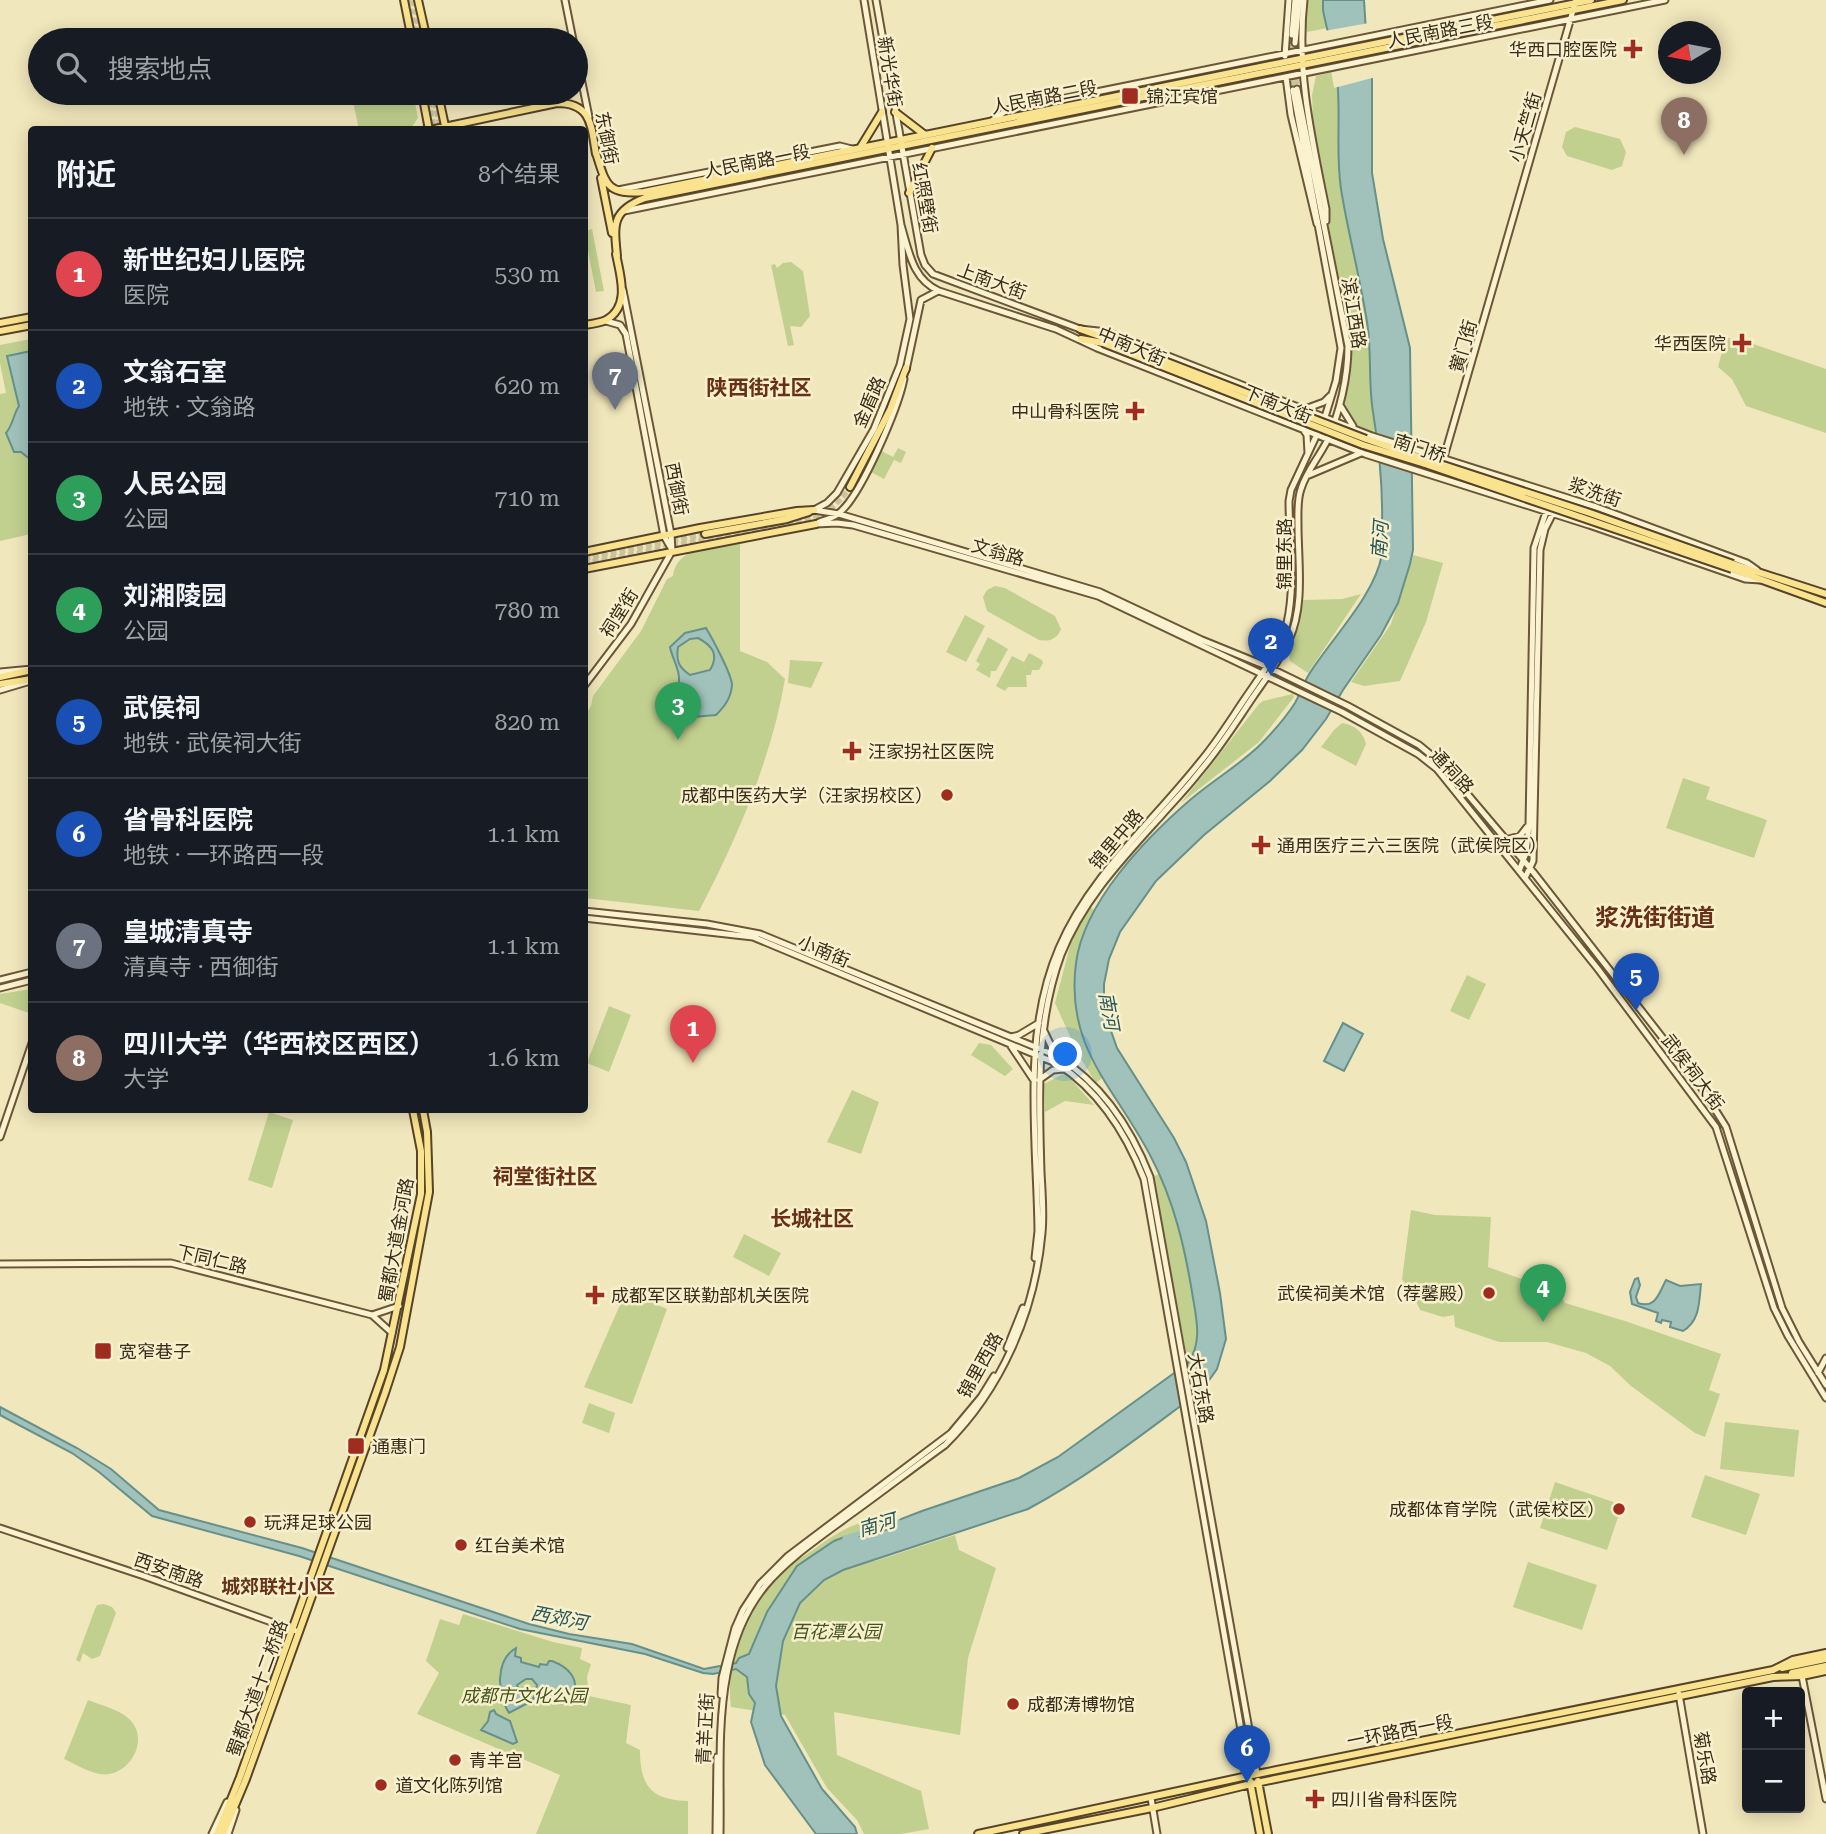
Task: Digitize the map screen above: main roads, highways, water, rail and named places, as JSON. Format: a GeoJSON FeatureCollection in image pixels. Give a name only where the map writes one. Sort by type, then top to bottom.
{"type":"FeatureCollection","features":[{"type":"Feature","properties":{"kind":"main road"},"geometry":{"type":"LineString","coordinates":[[404,0],[410,28]]}},
{"type":"Feature","properties":{"kind":"main road"},"geometry":{"type":"LineString","coordinates":[[418,0],[424,28]]}},
{"type":"Feature","properties":{"kind":"main road"},"geometry":{"type":"LineString","coordinates":[[565,0],[571,28]]}},
{"type":"Feature","properties":{"kind":"main road","name":"新光华街"},"geometry":{"type":"LineString","coordinates":[[864,0],[888,146]]}},
{"type":"Feature","properties":{"kind":"main road","name":"新光华街"},"geometry":{"type":"LineString","coordinates":[[876,0],[901,143]]}},
{"type":"Feature","properties":{"kind":"main road","name":"滨江西路"},"geometry":{"type":"LineString","coordinates":[[1289,0],[1286,77],[1312,214],[1323,234]]}},
{"type":"Feature","properties":{"kind":"main road"},"geometry":{"type":"LineString","coordinates":[[1293,43],[1299,0]]}},
{"type":"Feature","properties":{"kind":"main road","name":"滨江西路"},"geometry":{"type":"LineString","coordinates":[[1299,0],[1302,66],[1309,124],[1326,209],[1323,234],[1341,348],[1341,361],[1333,394],[1318,435]]}},
{"type":"Feature","properties":{"kind":"main road","name":"人民南路三段"},"geometry":{"type":"LineString","coordinates":[[1316,55],[1373,36],[1550,0]]}},
{"type":"Feature","properties":{"kind":"main road","name":"人民南路三段"},"geometry":{"type":"LineString","coordinates":[[990,122],[1007,110],[1301,51],[1316,55],[1375,47],[1591,0]]}},
{"type":"Feature","properties":{"kind":"main road","name":"人民南路三段"},"geometry":{"type":"LineString","coordinates":[[1575,4],[1623,0]]}},
{"type":"Feature","properties":{"kind":"main road","name":"人民南路三段"},"geometry":{"type":"LineString","coordinates":[[932,148],[1286,77],[1302,66],[1319,70],[1665,0]]}},
{"type":"Feature","properties":{"kind":"main road","name":"小天竺街"},"geometry":{"type":"LineString","coordinates":[[1506,242],[1575,4]]}},
{"type":"Feature","properties":{"kind":"main road","name":"人民南路二段"},"geometry":{"type":"LineString","coordinates":[[901,143],[925,135],[1285,65],[1302,66],[1316,55]]}},
{"type":"Feature","properties":{"kind":"main road","name":"人民南路二段"},"geometry":{"type":"LineString","coordinates":[[901,143],[1285,65]]}},
{"type":"Feature","properties":{"kind":"main road","name":"滨江西路"},"geometry":{"type":"LineString","coordinates":[[1295,90],[1348,346],[1339,403],[1328,439]]}},
{"type":"Feature","properties":{"kind":"main road"},"geometry":{"type":"LineString","coordinates":[[424,105],[428,126]]}},
{"type":"Feature","properties":{"kind":"main road"},"geometry":{"type":"LineString","coordinates":[[440,105],[445,126]]}},
{"type":"Feature","properties":{"kind":"main road"},"geometry":{"type":"LineString","coordinates":[[450,126],[548,105]]}},
{"type":"Feature","properties":{"kind":"main road"},"geometry":{"type":"LineString","coordinates":[[574,105],[589,117]]}},
{"type":"Feature","properties":{"kind":"main road","name":"东御街"},"geometry":{"type":"LineString","coordinates":[[587,105],[603,188]]}},
{"type":"Feature","properties":{"kind":"main road"},"geometry":{"type":"LineString","coordinates":[[857,149],[882,112]]}},
{"type":"Feature","properties":{"kind":"main road"},"geometry":{"type":"LineString","coordinates":[[895,112],[925,135]]}},
{"type":"Feature","properties":{"kind":"main road","name":"人民南路一段"},"geometry":{"type":"LineString","coordinates":[[621,211],[645,198],[901,143]]}},
{"type":"Feature","properties":{"kind":"main road","name":"红照壁街"},"geometry":{"type":"LineString","coordinates":[[901,143],[921,255]]}},
{"type":"Feature","properties":{"kind":"main road","name":"人民南路一段"},"geometry":{"type":"LineString","coordinates":[[596,153],[605,181],[614,191],[623,193],[644,192],[857,149],[888,146]]}},
{"type":"Feature","properties":{"kind":"main road","name":"红照壁街"},"geometry":{"type":"LineString","coordinates":[[888,146],[901,225],[906,286]]}},
{"type":"Feature","properties":{"kind":"main road"},"geometry":{"type":"LineString","coordinates":[[909,192],[932,148]]}},
{"type":"Feature","properties":{"kind":"main road","name":"人民南路一段"},"geometry":{"type":"LineString","coordinates":[[621,211],[932,148]]}},
{"type":"Feature","properties":{"kind":"main road","name":"西御街"},"geometry":{"type":"LineString","coordinates":[[603,188],[668,535]]}},
{"type":"Feature","properties":{"kind":"main road"},"geometry":{"type":"LineString","coordinates":[[617,256],[615,222],[621,211]]}},
{"type":"Feature","properties":{"kind":"main road","name":"红照壁街"},"geometry":{"type":"LineString","coordinates":[[901,225],[919,277],[939,291]]}},
{"type":"Feature","properties":{"kind":"main road","name":"黉门街"},"geometry":{"type":"LineString","coordinates":[[1444,457],[1506,242]]}},
{"type":"Feature","properties":{"kind":"main road","name":"上南大街"},"geometry":{"type":"LineString","coordinates":[[921,255],[933,274],[1063,323]]}},
{"type":"Feature","properties":{"kind":"main road","name":"金盾路"},"geometry":{"type":"LineString","coordinates":[[814,510],[828,503],[837,493],[885,406],[900,365],[908,331],[910,310],[906,286]]}},
{"type":"Feature","properties":{"kind":"main road"},"geometry":{"type":"LineString","coordinates":[[588,324],[606,321],[618,307],[623,290]]}},
{"type":"Feature","properties":{"kind":"main road","name":"上南大街"},"geometry":{"type":"LineString","coordinates":[[939,291],[1056,329]]}},
{"type":"Feature","properties":{"kind":"main road","name":"金盾路"},"geometry":{"type":"LineString","coordinates":[[839,514],[861,481],[893,417],[921,300],[928,294],[939,291]]}},
{"type":"Feature","properties":{"kind":"main road"},"geometry":{"type":"LineString","coordinates":[[0,323],[28,318]]}},
{"type":"Feature","properties":{"kind":"main road","name":"西御街"},"geometry":{"type":"LineString","coordinates":[[606,321],[620,325],[625,332],[672,551]]}},
{"type":"Feature","properties":{"kind":"main road","name":"中南大街"},"geometry":{"type":"LineString","coordinates":[[1063,323],[1104,340]]}},
{"type":"Feature","properties":{"kind":"main road"},"geometry":{"type":"LineString","coordinates":[[0,331],[28,326]]}},
{"type":"Feature","properties":{"kind":"main road","name":"中南大街"},"geometry":{"type":"LineString","coordinates":[[1056,329],[1173,378]]}},
{"type":"Feature","properties":{"kind":"main road","name":"中南大街"},"geometry":{"type":"LineString","coordinates":[[1080,329],[1107,332],[1176,359]]}},
{"type":"Feature","properties":{"kind":"main road","name":"中南大街"},"geometry":{"type":"LineString","coordinates":[[1081,339],[1104,340]]}},
{"type":"Feature","properties":{"kind":"main road","name":"南门桥"},"geometry":{"type":"LineString","coordinates":[[1104,340],[1363,445],[1732,567]]}},
{"type":"Feature","properties":{"kind":"main road","name":"下南大街"},"geometry":{"type":"LineString","coordinates":[[1176,359],[1372,436]]}},
{"type":"Feature","properties":{"kind":"main road","name":"金盾路"},"geometry":{"type":"LineString","coordinates":[[850,487],[890,410],[906,368]]}},
{"type":"Feature","properties":{"kind":"main road","name":"下南大街"},"geometry":{"type":"LineString","coordinates":[[1173,378],[1373,456]]}},
{"type":"Feature","properties":{"kind":"main road"},"geometry":{"type":"LineString","coordinates":[[1305,409],[1325,402],[1333,394]]}},
{"type":"Feature","properties":{"kind":"main road"},"geometry":{"type":"LineString","coordinates":[[1339,403],[1355,429]]}},
{"type":"Feature","properties":{"kind":"main road"},"geometry":{"type":"LineString","coordinates":[[1303,429],[1307,435],[1308,455]]}},
{"type":"Feature","properties":{"kind":"main road","name":"锦里东路"},"geometry":{"type":"LineString","coordinates":[[1266,666],[1287,624],[1290,603],[1289,501],[1294,482],[1318,435]]}},
{"type":"Feature","properties":{"kind":"main road","name":"南门桥"},"geometry":{"type":"LineString","coordinates":[[1372,436],[1413,449]]}},
{"type":"Feature","properties":{"kind":"main road","name":"锦里东路"},"geometry":{"type":"LineString","coordinates":[[1272,669],[1290,640],[1296,623],[1299,500],[1306,477],[1328,439]]}},
{"type":"Feature","properties":{"kind":"main road","name":"浆洗街"},"geometry":{"type":"LineString","coordinates":[[1413,449],[1556,494],[1747,563],[1763,578]]}},
{"type":"Feature","properties":{"kind":"main road"},"geometry":{"type":"LineString","coordinates":[[1306,477],[1363,453]]}},
{"type":"Feature","properties":{"kind":"main road","name":"南门桥"},"geometry":{"type":"LineString","coordinates":[[1373,456],[1414,469]]}},
{"type":"Feature","properties":{"kind":"main road","name":"浆洗街"},"geometry":{"type":"LineString","coordinates":[[1414,469],[1745,579],[1763,578],[1826,594]]}},
{"type":"Feature","properties":{"kind":"main road"},"geometry":{"type":"LineString","coordinates":[[1525,878],[1533,850],[1540,550],[1556,494]]}},
{"type":"Feature","properties":{"kind":"main road","name":"文翁路"},"geometry":{"type":"LineString","coordinates":[[705,534],[799,516],[814,510]]}},
{"type":"Feature","properties":{"kind":"main road","name":"文翁路"},"geometry":{"type":"LineString","coordinates":[[588,551],[797,511],[814,510],[839,514],[1100,592],[1303,684]]}},
{"type":"Feature","properties":{"kind":"main road"},"geometry":{"type":"LineString","coordinates":[[1519,871],[1524,861],[1529,825],[1534,548],[1550,513]]}},
{"type":"Feature","properties":{"kind":"main road"},"geometry":{"type":"LineString","coordinates":[[816,524],[839,514]]}},
{"type":"Feature","properties":{"kind":"main road","name":"文翁路"},"geometry":{"type":"LineString","coordinates":[[588,568],[816,524],[853,525],[1098,596],[1299,691]]}},
{"type":"Feature","properties":{"kind":"main road","name":"祠堂街"},"geometry":{"type":"LineString","coordinates":[[588,681],[631,624],[672,551]]}},
{"type":"Feature","properties":{"kind":"main road","name":"浆洗街"},"geometry":{"type":"LineString","coordinates":[[1732,567],[1826,603]]}},
{"type":"Feature","properties":{"kind":"main road","name":"锦里中路"},"geometry":{"type":"LineString","coordinates":[[1038,1051],[1053,980],[1081,916],[1115,867],[1200,772],[1265,675],[1266,666]]}},
{"type":"Feature","properties":{"kind":"main road","name":"锦里中路"},"geometry":{"type":"LineString","coordinates":[[1038,1051],[1039,1023],[1053,964],[1065,934],[1084,902],[1112,864],[1201,762],[1272,669]]}},
{"type":"Feature","properties":{"kind":"main road"},"geometry":{"type":"LineString","coordinates":[[0,675],[28,670]]}},
{"type":"Feature","properties":{"kind":"main road"},"geometry":{"type":"LineString","coordinates":[[0,684],[28,680]]}},
{"type":"Feature","properties":{"kind":"main road"},"geometry":{"type":"LineString","coordinates":[[0,690],[28,680]]}},
{"type":"Feature","properties":{"kind":"main road","name":"通祠路"},"geometry":{"type":"LineString","coordinates":[[1303,684],[1419,745],[1442,764],[1530,868]]}},
{"type":"Feature","properties":{"kind":"main road","name":"通祠路"},"geometry":{"type":"LineString","coordinates":[[1299,691],[1418,754],[1437,769],[1525,878]]}},
{"type":"Feature","properties":{"kind":"main road"},"geometry":{"type":"LineString","coordinates":[[1505,840],[1520,836],[1529,825]]}},
{"type":"Feature","properties":{"kind":"main road","name":"武侯祠大街"},"geometry":{"type":"LineString","coordinates":[[1530,868],[1700,1087],[1724,1122],[1776,1294],[1799,1342],[1826,1385]]}},
{"type":"Feature","properties":{"kind":"main road","name":"武侯祠大街"},"geometry":{"type":"LineString","coordinates":[[1525,878],[1598,969],[1716,1127],[1774,1308],[1826,1398]]}},
{"type":"Feature","properties":{"kind":"main road","name":"小南街"},"geometry":{"type":"LineString","coordinates":[[588,911],[707,924],[753,932],[1010,1040]]}},
{"type":"Feature","properties":{"kind":"main road","name":"小南街"},"geometry":{"type":"LineString","coordinates":[[588,918],[753,937],[1038,1051]]}},
{"type":"Feature","properties":{"kind":"main road"},"geometry":{"type":"LineString","coordinates":[[0,980],[28,973]]}},
{"type":"Feature","properties":{"kind":"main road"},"geometry":{"type":"LineString","coordinates":[[0,988],[28,981]]}},
{"type":"Feature","properties":{"kind":"main road"},"geometry":{"type":"LineString","coordinates":[[1039,1023],[1010,1040],[1036,1081],[1053,1070],[1065,1069]]}},
{"type":"Feature","properties":{"kind":"main road"},"geometry":{"type":"LineString","coordinates":[[1043,1030],[1057,1056]]}},
{"type":"Feature","properties":{"kind":"main road","name":"大石东路"},"geometry":{"type":"LineString","coordinates":[[1038,1051],[1057,1056],[1089,1079],[1140,1152],[1150,1177],[1253,1775]]}},
{"type":"Feature","properties":{"kind":"main road","name":"大石东路"},"geometry":{"type":"LineString","coordinates":[[1038,1051],[1086,1086],[1109,1112],[1144,1179],[1184,1412],[1253,1775]]}},
{"type":"Feature","properties":{"kind":"main road","name":"锦里西路"},"geometry":{"type":"LineString","coordinates":[[737,1629],[743,1610],[760,1584],[774,1569],[810,1538],[951,1433],[981,1397],[994,1375],[1022,1311],[1034,1266],[1038,1231],[1038,1051]]}},
{"type":"Feature","properties":{"kind":"main road"},"geometry":{"type":"LineString","coordinates":[[0,1137],[28,1055]]}},
{"type":"Feature","properties":{"kind":"main road","name":"蜀都大道金河路"},"geometry":{"type":"LineString","coordinates":[[325,1550],[384,1370],[399,1306],[421,1194],[421,1151],[414,1113]]}},
{"type":"Feature","properties":{"kind":"main road","name":"蜀都大道金河路"},"geometry":{"type":"LineString","coordinates":[[325,1550],[386,1393],[402,1336],[429,1192],[427,1132],[424,1113]]}},
{"type":"Feature","properties":{"kind":"main road","name":"下同仁路"},"geometry":{"type":"LineString","coordinates":[[0,1264],[171,1263],[372,1315],[393,1334]]}},
{"type":"Feature","properties":{"kind":"main road"},"geometry":{"type":"LineString","coordinates":[[372,1315],[399,1306],[402,1336]]}},
{"type":"Feature","properties":{"kind":"main road"},"geometry":{"type":"LineString","coordinates":[[1818,1373],[1826,1358]]}},
{"type":"Feature","properties":{"kind":"main road","name":"西安南路"},"geometry":{"type":"LineString","coordinates":[[0,1528],[296,1631]]}},
{"type":"Feature","properties":{"kind":"main road","name":"蜀都大道十二桥路"},"geometry":{"type":"LineString","coordinates":[[228,1834],[243,1778],[325,1550]]}},
{"type":"Feature","properties":{"kind":"main road","name":"青羊正街"},"geometry":{"type":"LineString","coordinates":[[718,1834],[718,1718],[725,1675],[737,1629]]}},
{"type":"Feature","properties":{"kind":"main road","name":"一环路西一段"},"geometry":{"type":"LineString","coordinates":[[1023,1834],[1152,1808],[1255,1783],[1679,1696],[1773,1673],[1793,1660],[1826,1653]]}},
{"type":"Feature","properties":{"kind":"main road"},"geometry":{"type":"LineString","coordinates":[[1802,1670],[1826,1660]]}},
{"type":"Feature","properties":{"kind":"main road"},"geometry":{"type":"LineString","coordinates":[[1773,1673],[1826,1669]]}},
{"type":"Feature","properties":{"kind":"main road"},"geometry":{"type":"LineString","coordinates":[[1802,1670],[1826,1799]]}},
{"type":"Feature","properties":{"kind":"main road","name":"一环路西一段"},"geometry":{"type":"LineString","coordinates":[[978,1834],[1678,1688],[1802,1670]]}},
{"type":"Feature","properties":{"kind":"main road","name":"菊乐路"},"geometry":{"type":"LineString","coordinates":[[1678,1688],[1703,1834]]}},
{"type":"Feature","properties":{"kind":"main road"},"geometry":{"type":"LineString","coordinates":[[1253,1775],[1268,1834]]}},
{"type":"Feature","properties":{"kind":"main road"},"geometry":{"type":"LineString","coordinates":[[214,1834],[243,1778]]}},
{"type":"Feature","properties":{"kind":"main road"},"geometry":{"type":"LineString","coordinates":[[223,1834],[243,1778]]}},
{"type":"Feature","properties":{"kind":"main road"},"geometry":{"type":"LineString","coordinates":[[1255,1783],[1260,1834]]}},
{"type":"Feature","properties":{"kind":"main road"},"geometry":{"type":"LineString","coordinates":[[1151,1798],[1157,1834]]}},
{"type":"Feature","properties":{"kind":"water"},"geometry":{"type":"Polygon","coordinates":[[[1323,0],[1364,0],[1372,79],[1372,173],[1383,239],[1410,348],[1413,550],[1410,564],[1398,603],[1381,635],[1326,719],[1302,750],[1270,781],[1204,835],[1156,881],[1120,932],[1109,959],[1104,984],[1104,1011],[1117,1048],[1174,1138],[1186,1162],[1206,1221],[1226,1339],[1217,1369],[1194,1396],[1072,1483],[1028,1509],[843,1570],[824,1580],[800,1603],[783,1641],[776,1686],[781,1716],[822,1789],[855,1827],[857,1834],[816,1834],[765,1765],[751,1722],[755,1703],[749,1694],[747,1677],[736,1669],[713,1674],[703,1673],[645,1654],[520,1629],[299,1556],[152,1516],[72,1453],[0,1415],[0,1407],[77,1448],[111,1469],[159,1510],[302,1548],[529,1624],[569,1634],[632,1644],[704,1669],[736,1663],[739,1658],[749,1654],[767,1612],[797,1566],[834,1541],[892,1528],[901,1519],[1019,1478],[1058,1457],[1188,1363],[1197,1340],[1197,1323],[1177,1225],[1166,1189],[1150,1155],[1095,1065],[1085,1043],[1078,1019],[1075,993],[1076,963],[1081,940],[1091,917],[1119,873],[1154,833],[1190,800],[1253,752],[1288,714],[1308,676],[1361,602],[1378,570],[1383,543],[1381,482],[1368,333],[1341,189],[1337,81],[1323,0]]]}},
{"type":"Feature","properties":{"kind":"water"},"geometry":{"type":"Polygon","coordinates":[[[28,352],[28,458],[21,452],[14,452],[6,433],[19,406],[7,356],[28,352]]]}},
{"type":"Feature","properties":{"kind":"water"},"geometry":{"type":"Polygon","coordinates":[[[706,628],[732,685],[727,702],[716,715],[692,717],[674,726],[679,676],[670,647],[685,633],[706,628]],[[698,638],[690,639],[678,647],[679,663],[690,675],[710,670],[713,665],[713,651],[698,638]]]}},
{"type":"Feature","properties":{"kind":"water"},"geometry":{"type":"Polygon","coordinates":[[[1343,1023],[1363,1034],[1344,1071],[1324,1061],[1343,1023]]]}},
{"type":"Feature","properties":{"kind":"water"},"geometry":{"type":"Polygon","coordinates":[[[1638,1278],[1640,1285],[1636,1297],[1638,1303],[1644,1304],[1656,1299],[1666,1280],[1680,1286],[1701,1284],[1698,1310],[1689,1327],[1683,1331],[1670,1327],[1671,1322],[1656,1321],[1658,1313],[1632,1304],[1630,1292],[1635,1279],[1638,1278]]]}},
{"type":"Feature","properties":{"kind":"water"},"geometry":{"type":"Polygon","coordinates":[[[516,1648],[515,1656],[521,1658],[521,1662],[539,1667],[540,1664],[547,1665],[552,1661],[568,1670],[575,1685],[572,1697],[532,1703],[537,1685],[532,1679],[526,1679],[517,1685],[519,1689],[526,1687],[530,1691],[528,1703],[509,1713],[502,1697],[500,1678],[504,1661],[516,1648]]]}},
{"type":"Feature","properties":{"kind":"water"},"geometry":{"type":"Polygon","coordinates":[[[494,1710],[496,1714],[510,1721],[517,1742],[513,1744],[481,1730],[488,1721],[490,1712],[494,1710]]]}},
{"type":"Feature","properties":{"kind":"waterway","name":"南河"},"geometry":{"type":"LineString","coordinates":[[845,1538],[898,1522],[902,1524]]}},
{"type":"Feature","properties":{"kind":"tunnel"},"geometry":{"type":"LineString","coordinates":[[408,0],[414,28]]}},
{"type":"Feature","properties":{"kind":"tunnel"},"geometry":{"type":"LineString","coordinates":[[414,0],[420,28]]}},
{"type":"Feature","properties":{"kind":"tunnel"},"geometry":{"type":"LineString","coordinates":[[1291,43],[1293,90]]}},
{"type":"Feature","properties":{"kind":"tunnel"},"geometry":{"type":"LineString","coordinates":[[1295,64],[1297,89]]}},
{"type":"Feature","properties":{"kind":"tunnel"},"geometry":{"type":"LineString","coordinates":[[429,105],[433,126]]}},
{"type":"Feature","properties":{"kind":"tunnel"},"geometry":{"type":"LineString","coordinates":[[436,105],[440,126]]}},
{"type":"Feature","properties":{"kind":"tunnel"},"geometry":{"type":"LineString","coordinates":[[588,563],[805,520],[831,508],[850,487]]}},
{"type":"Feature","properties":{"kind":"tunnel"},"geometry":{"type":"LineString","coordinates":[[588,557],[705,534]]}},
{"type":"Feature","properties":{"kind":"place","name":"华西口腔医院"},"geometry":{"type":"Point","coordinates":[1633,49]}},
{"type":"Feature","properties":{"kind":"place","name":"锦江宾馆"},"geometry":{"type":"Point","coordinates":[1130,96]}},
{"type":"Feature","properties":{"kind":"place","name":"四川大学（华西校区西区）"},"geometry":{"type":"Point","coordinates":[1684,155]}},
{"type":"Feature","properties":{"kind":"place","name":"华西医院"},"geometry":{"type":"Point","coordinates":[1742,343]}},
{"type":"Feature","properties":{"kind":"place","name":"皇城清真寺"},"geometry":{"type":"Point","coordinates":[615,410]}},
{"type":"Feature","properties":{"kind":"place","name":"中山骨科医院"},"geometry":{"type":"Point","coordinates":[1135,411]}},
{"type":"Feature","properties":{"kind":"place","name":"文翁石室"},"geometry":{"type":"Point","coordinates":[1271,676]}},
{"type":"Feature","properties":{"kind":"place","name":"人民公园"},"geometry":{"type":"Point","coordinates":[678,740]}},
{"type":"Feature","properties":{"kind":"place","name":"汪家拐社区医院"},"geometry":{"type":"Point","coordinates":[852,751]}},
{"type":"Feature","properties":{"kind":"place","name":"成都中医药大学（汪家拐校区）"},"geometry":{"type":"Point","coordinates":[947,795]}},
{"type":"Feature","properties":{"kind":"place","name":"通用医疗三六三医院（武侯院区）"},"geometry":{"type":"Point","coordinates":[1261,845]}},
{"type":"Feature","properties":{"kind":"place","name":"武侯祠"},"geometry":{"type":"Point","coordinates":[1636,1011]}},
{"type":"Feature","properties":{"kind":"place","name":"新世纪妇儿医院"},"geometry":{"type":"Point","coordinates":[693,1063]}},
{"type":"Feature","properties":{"kind":"place","name":"武侯祠美术馆（荐馨殿）"},"geometry":{"type":"Point","coordinates":[1489,1293]}},
{"type":"Feature","properties":{"kind":"place","name":"成都军区联勤部机关医院"},"geometry":{"type":"Point","coordinates":[595,1295]}},
{"type":"Feature","properties":{"kind":"place","name":"刘湘陵园"},"geometry":{"type":"Point","coordinates":[1543,1322]}},
{"type":"Feature","properties":{"kind":"place","name":"宽窄巷子"},"geometry":{"type":"Point","coordinates":[103,1351]}},
{"type":"Feature","properties":{"kind":"place","name":"通惠门"},"geometry":{"type":"Point","coordinates":[356,1446]}},
{"type":"Feature","properties":{"kind":"place","name":"成都体育学院（武侯校区）"},"geometry":{"type":"Point","coordinates":[1619,1509]}},
{"type":"Feature","properties":{"kind":"place","name":"玩湃足球公园"},"geometry":{"type":"Point","coordinates":[250,1522]}},
{"type":"Feature","properties":{"kind":"place","name":"红台美术馆"},"geometry":{"type":"Point","coordinates":[461,1545]}},
{"type":"Feature","properties":{"kind":"place","name":"成都涛博物馆"},"geometry":{"type":"Point","coordinates":[1013,1704]}},
{"type":"Feature","properties":{"kind":"place","name":"青羊宫"},"geometry":{"type":"Point","coordinates":[455,1760]}},
{"type":"Feature","properties":{"kind":"place","name":"省骨科医院"},"geometry":{"type":"Point","coordinates":[1247,1783]}},
{"type":"Feature","properties":{"kind":"place","name":"道文化陈列馆"},"geometry":{"type":"Point","coordinates":[381,1785]}},
{"type":"Feature","properties":{"kind":"place","name":"四川省骨科医院"},"geometry":{"type":"Point","coordinates":[1315,1799]}},
{"type":"Feature","properties":{"kind":"district","name":"陕西街社区"},"geometry":{"type":"Point","coordinates":[759,388]}},
{"type":"Feature","properties":{"kind":"district","name":"浆洗街街道"},"geometry":{"type":"Point","coordinates":[1655,918]}},
{"type":"Feature","properties":{"kind":"district","name":"祠堂街社区"},"geometry":{"type":"Point","coordinates":[545,1177]}},
{"type":"Feature","properties":{"kind":"district","name":"长城社区"},"geometry":{"type":"Point","coordinates":[812,1219]}},
{"type":"Feature","properties":{"kind":"district","name":"城郊联社小区"},"geometry":{"type":"Point","coordinates":[278,1586]}},
{"type":"Feature","properties":{"kind":"water label","name":"西郊河"},"geometry":{"type":"Point","coordinates":[559,1618]}},
{"type":"Feature","properties":{"kind":"park label","name":"百花潭公园"},"geometry":{"type":"Point","coordinates":[836,1631]}},
{"type":"Feature","properties":{"kind":"park label","name":"成都市文化公园"},"geometry":{"type":"Point","coordinates":[524,1695]}}]}
